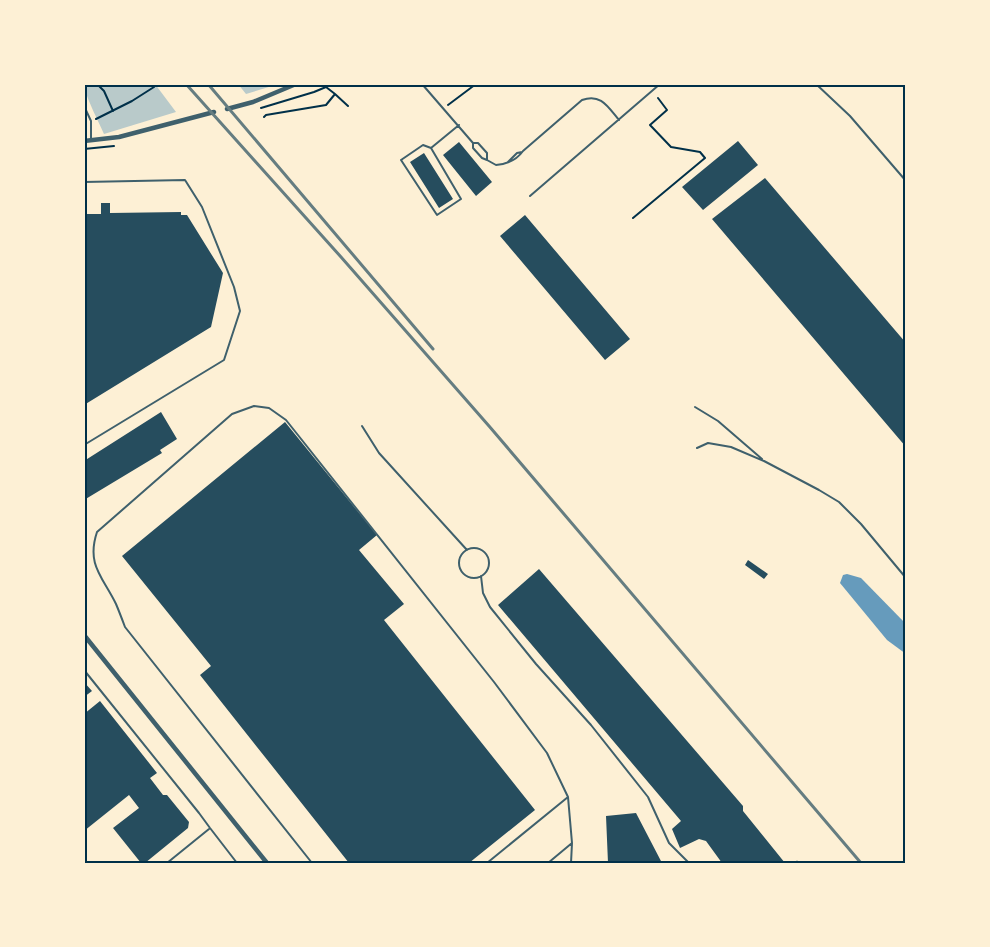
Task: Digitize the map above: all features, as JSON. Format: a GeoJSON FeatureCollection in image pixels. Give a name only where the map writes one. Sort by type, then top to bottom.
{"type":"FeatureCollection","features":[{"type":"Feature","properties":{"kind":"street"},"geometry":{"type":"LineString","coordinates":[[227,109],[253,102],[296,84]]}},
{"type":"Feature","properties":{"kind":"street"},"geometry":{"type":"LineString","coordinates":[[84,141],[119,137],[214,112]]}},
{"type":"Feature","properties":{"kind":"street"},"geometry":{"type":"LineString","coordinates":[[84,635],[267,863]]}},
{"type":"Feature","properties":{"kind":"lane"},"geometry":{"type":"LineString","coordinates":[[422,84],[459,125],[482,158],[496,165],[508,162],[517,153],[523,151],[582,100],[590,98],[599,100],[619,120]]}},
{"type":"Feature","properties":{"kind":"lane"},"geometry":{"type":"LineString","coordinates":[[530,196],[660,84]]}},
{"type":"Feature","properties":{"kind":"lane"},"geometry":{"type":"LineString","coordinates":[[816,84],[850,116],[906,181]]}},
{"type":"Feature","properties":{"kind":"lane"},"geometry":{"type":"LineString","coordinates":[[84,106],[90,121],[92,141]]}},
{"type":"Feature","properties":{"kind":"lane"},"geometry":{"type":"LineString","coordinates":[[431,148],[459,125]]}},
{"type":"Feature","properties":{"kind":"lane"},"geometry":{"type":"LineString","coordinates":[[473,143],[478,143],[487,153],[488,160]]}},
{"type":"Feature","properties":{"kind":"lane"},"geometry":{"type":"LineString","coordinates":[[423,145],[431,148],[461,199],[437,215],[401,160],[423,145]]}},
{"type":"Feature","properties":{"kind":"lane"},"geometry":{"type":"LineString","coordinates":[[84,182],[185,180],[202,207],[234,287],[240,311],[224,360],[84,444]]}},
{"type":"Feature","properties":{"kind":"lane"},"geometry":{"type":"LineString","coordinates":[[312,863],[125,627],[116,604],[97,572],[94,560],[93,543],[97,532],[232,414],[254,406],[269,408],[286,420],[456,633],[540,744],[568,797],[572,843],[571,863]]}},
{"type":"Feature","properties":{"kind":"lane"},"geometry":{"type":"LineString","coordinates":[[695,407],[718,421],[764,461]]}},
{"type":"Feature","properties":{"kind":"lane"},"geometry":{"type":"LineString","coordinates":[[363,426],[379,453],[467,550]]}},
{"type":"Feature","properties":{"kind":"lane"},"geometry":{"type":"LineString","coordinates":[[697,448],[708,443],[731,447],[764,461],[839,502],[861,524],[906,578]]}},
{"type":"Feature","properties":{"kind":"lane"},"geometry":{"type":"LineString","coordinates":[[476,549],[487,556],[489,561],[487,570],[481,576],[471,578],[466,576],[460,568],[460,558],[467,550],[476,549]]}},
{"type":"Feature","properties":{"kind":"lane"},"geometry":{"type":"LineString","coordinates":[[481,576],[483,593],[489,607],[591,725],[648,798],[669,843],[688,863]]}},
{"type":"Feature","properties":{"kind":"lane"},"geometry":{"type":"LineString","coordinates":[[84,670],[237,863]]}},
{"type":"Feature","properties":{"kind":"lane"},"geometry":{"type":"LineString","coordinates":[[487,863],[568,797]]}},
{"type":"Feature","properties":{"kind":"lane"},"geometry":{"type":"LineString","coordinates":[[167,863],[210,828]]}},
{"type":"Feature","properties":{"kind":"lane"},"geometry":{"type":"LineString","coordinates":[[548,863],[572,843]]}},
{"type":"Feature","properties":{"kind":"path"},"geometry":{"type":"LineString","coordinates":[[98,84],[104,91],[113,111]]}},
{"type":"Feature","properties":{"kind":"path"},"geometry":{"type":"LineString","coordinates":[[444,109],[476,84]]}},
{"type":"Feature","properties":{"kind":"path"},"geometry":{"type":"LineString","coordinates":[[258,108],[314,92],[327,85],[348,106]]}},
{"type":"Feature","properties":{"kind":"path"},"geometry":{"type":"LineString","coordinates":[[90,121],[132,101],[154,87]]}},
{"type":"Feature","properties":{"kind":"path"},"geometry":{"type":"LineString","coordinates":[[265,107],[265,116],[326,105],[335,94]]}},
{"type":"Feature","properties":{"kind":"path"},"geometry":{"type":"LineString","coordinates":[[633,218],[705,158],[700,152],[671,147],[650,125],[667,110],[658,98]]}},
{"type":"Feature","properties":{"kind":"shaded area"},"geometry":{"type":"Polygon","coordinates":[[[84,84],[155,84],[176,112],[104,134],[84,84]]]}},
{"type":"Feature","properties":{"kind":"shaded area"},"geometry":{"type":"Polygon","coordinates":[[[238,84],[273,84],[246,94],[238,84]]]}},
{"type":"Feature","properties":{"kind":"water"},"geometry":{"type":"Polygon","coordinates":[[[843,575],[861,578],[906,624],[906,654],[887,640],[840,583],[843,575]]]}},
{"type":"Feature","properties":{"kind":"building"},"geometry":{"type":"Polygon","coordinates":[[[738,141],[758,165],[703,210],[682,187],[738,141]]]}},
{"type":"Feature","properties":{"kind":"building"},"geometry":{"type":"Polygon","coordinates":[[[459,142],[492,182],[476,196],[443,155],[459,142]]]}},
{"type":"Feature","properties":{"kind":"building"},"geometry":{"type":"Polygon","coordinates":[[[424,153],[453,199],[439,208],[410,162],[424,153]]]}},
{"type":"Feature","properties":{"kind":"building"},"geometry":{"type":"Polygon","coordinates":[[[765,178],[906,343],[906,447],[712,219],[765,178]]]}},
{"type":"Feature","properties":{"kind":"building"},"geometry":{"type":"Polygon","coordinates":[[[101,203],[110,203],[110,213],[181,212],[181,215],[187,215],[223,273],[211,327],[84,405],[84,214],[101,214],[101,203]]]}},
{"type":"Feature","properties":{"kind":"building"},"geometry":{"type":"Polygon","coordinates":[[[525,215],[630,339],[605,360],[500,236],[525,215]]]}},
{"type":"Feature","properties":{"kind":"building"},"geometry":{"type":"Polygon","coordinates":[[[161,412],[177,439],[160,450],[162,453],[84,500],[84,461],[161,412]]]}},
{"type":"Feature","properties":{"kind":"building"},"geometry":{"type":"Polygon","coordinates":[[[285,422],[377,535],[359,550],[404,604],[384,620],[535,810],[469,863],[349,863],[200,675],[211,666],[122,556],[285,422]]]}},
{"type":"Feature","properties":{"kind":"building"},"geometry":{"type":"Polygon","coordinates":[[[748,560],[768,574],[764,579],[745,565],[748,560]]]}},
{"type":"Feature","properties":{"kind":"building"},"geometry":{"type":"Polygon","coordinates":[[[539,569],[743,806],[743,811],[785,863],[722,863],[706,841],[699,839],[680,848],[672,829],[681,821],[498,605],[539,569]]]}},
{"type":"Feature","properties":{"kind":"building"},"geometry":{"type":"Polygon","coordinates":[[[84,682],[92,691],[84,697],[84,682]]]}},
{"type":"Feature","properties":{"kind":"building"},"geometry":{"type":"Polygon","coordinates":[[[100,701],[157,773],[150,778],[189,822],[188,828],[145,863],[141,863],[113,828],[139,808],[129,795],[84,831],[84,714],[100,701]]]}},
{"type":"Feature","properties":{"kind":"building"},"geometry":{"type":"Polygon","coordinates":[[[636,813],[662,863],[608,863],[606,816],[636,813]]]}},
{"type":"Feature","properties":{"kind":"railway"},"geometry":{"type":"LineString","coordinates":[[186,84],[489,426],[861,863]]}},
{"type":"Feature","properties":{"kind":"railway"},"geometry":{"type":"LineString","coordinates":[[208,84],[433,349]]}}]}
